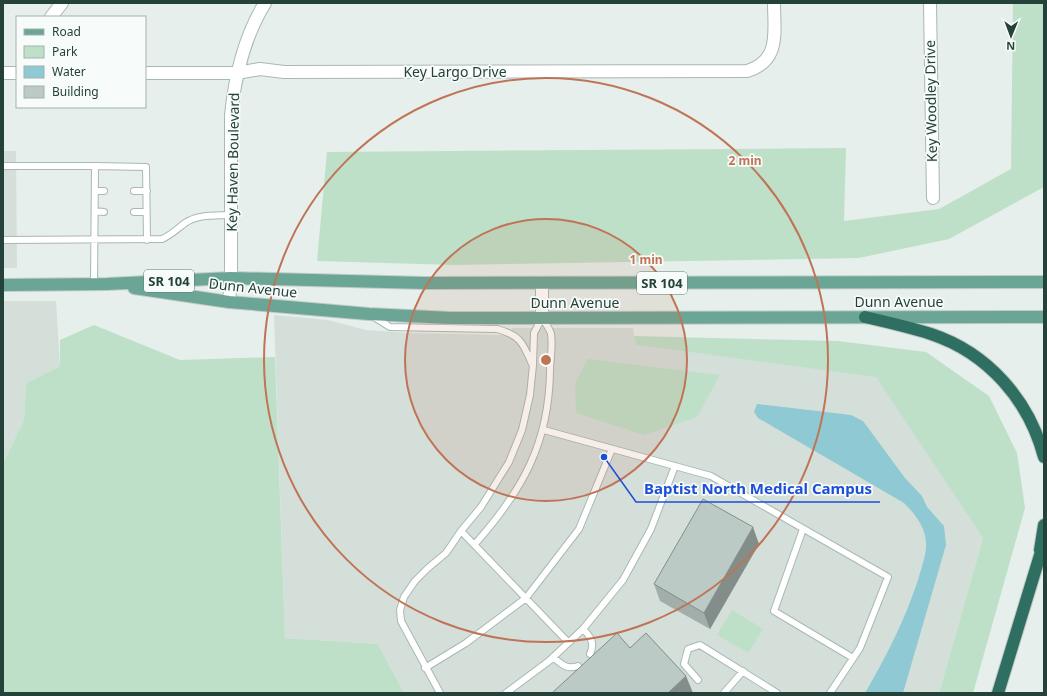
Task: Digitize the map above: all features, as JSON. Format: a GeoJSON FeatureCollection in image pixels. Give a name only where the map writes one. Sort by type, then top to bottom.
{"type":"FeatureCollection","features":[{"type":"Feature","properties":{"kind":"highway"},"geometry":{"type":"LineString","coordinates":[[865,317],[932,334],[957,345],[980,359],[998,374],[1024,407],[1040,443],[1044,457]]}},
{"type":"Feature","properties":{"kind":"highway"},"geometry":{"type":"LineString","coordinates":[[1039,555],[1044,525]]}},
{"type":"Feature","properties":{"kind":"highway"},"geometry":{"type":"LineString","coordinates":[[998,693],[1044,542]]}},
{"type":"Feature","properties":{"kind":"main road","name":"Dunn Avenue"},"geometry":{"type":"LineString","coordinates":[[3,285],[107,284],[231,278],[424,283],[542,284],[1044,282]]}},
{"type":"Feature","properties":{"kind":"main road","name":"Dunn Avenue"},"geometry":{"type":"LineString","coordinates":[[107,284],[229,302],[369,314],[450,318],[1044,317]]}},
{"type":"Feature","properties":{"kind":"street"},"geometry":{"type":"LineString","coordinates":[[52,16],[62,3]]}},
{"type":"Feature","properties":{"kind":"street","name":"Key Haven Boulevard"},"geometry":{"type":"LineString","coordinates":[[229,302],[231,278],[231,115],[237,73],[247,38],[265,3]]}},
{"type":"Feature","properties":{"kind":"street","name":"Key Largo Drive"},"geometry":{"type":"LineString","coordinates":[[146,73],[237,73],[260,69],[284,72],[747,71],[764,63],[771,53],[774,39],[774,3]]}},
{"type":"Feature","properties":{"kind":"street","name":"Key Woodley Drive"},"geometry":{"type":"LineString","coordinates":[[930,3],[933,198]]}},
{"type":"Feature","properties":{"kind":"street"},"geometry":{"type":"LineString","coordinates":[[3,73],[16,73]]}},
{"type":"Feature","properties":{"kind":"street"},"geometry":{"type":"LineString","coordinates":[[542,284],[542,318]]}},
{"type":"Feature","properties":{"kind":"lane"},"geometry":{"type":"LineString","coordinates":[[3,166],[146,167],[147,240]]}},
{"type":"Feature","properties":{"kind":"lane"},"geometry":{"type":"LineString","coordinates":[[94,284],[95,166]]}},
{"type":"Feature","properties":{"kind":"lane"},"geometry":{"type":"LineString","coordinates":[[95,191],[104,191]]}},
{"type":"Feature","properties":{"kind":"lane"},"geometry":{"type":"LineString","coordinates":[[134,191],[146,191]]}},
{"type":"Feature","properties":{"kind":"lane"},"geometry":{"type":"LineString","coordinates":[[95,211],[104,212]]}},
{"type":"Feature","properties":{"kind":"lane"},"geometry":{"type":"LineString","coordinates":[[134,212],[146,212]]}},
{"type":"Feature","properties":{"kind":"lane"},"geometry":{"type":"LineString","coordinates":[[3,240],[162,239],[170,236],[186,222],[204,216],[231,215]]}},
{"type":"Feature","properties":{"kind":"lane"},"geometry":{"type":"LineString","coordinates":[[369,314],[390,327],[497,329],[508,332],[515,335],[524,344],[533,365]]}},
{"type":"Feature","properties":{"kind":"lane"},"geometry":{"type":"LineString","coordinates":[[440,693],[410,639],[402,622],[400,610],[404,597],[424,572],[446,553],[461,531],[485,502],[509,462],[522,430],[530,395],[534,333],[542,318]]}},
{"type":"Feature","properties":{"kind":"lane"},"geometry":{"type":"LineString","coordinates":[[475,544],[497,520],[517,490],[532,461],[544,430],[550,384],[551,334],[542,318]]}},
{"type":"Feature","properties":{"kind":"lane"},"geometry":{"type":"LineString","coordinates":[[544,430],[711,476],[888,577],[860,648],[830,693]]}},
{"type":"Feature","properties":{"kind":"lane"},"geometry":{"type":"LineString","coordinates":[[425,668],[466,642],[526,598],[579,529],[612,449]]}},
{"type":"Feature","properties":{"kind":"lane"},"geometry":{"type":"LineString","coordinates":[[506,693],[553,657],[583,629],[623,580],[651,529],[676,466]]}},
{"type":"Feature","properties":{"kind":"lane"},"geometry":{"type":"LineString","coordinates":[[803,529],[774,611],[853,658]]}},
{"type":"Feature","properties":{"kind":"lane"},"geometry":{"type":"LineString","coordinates":[[461,531],[568,642]]}},
{"type":"Feature","properties":{"kind":"lane"},"geometry":{"type":"LineString","coordinates":[[583,629],[590,636],[592,641],[590,654]]}},
{"type":"Feature","properties":{"kind":"lane"},"geometry":{"type":"LineString","coordinates":[[698,680],[684,664],[688,649],[700,645],[777,693]]}},
{"type":"Feature","properties":{"kind":"lane"},"geometry":{"type":"LineString","coordinates":[[553,657],[565,667],[572,668],[578,666]]}},
{"type":"Feature","properties":{"kind":"lane"},"geometry":{"type":"LineString","coordinates":[[724,693],[742,671]]}},
{"type":"Feature","properties":{"kind":"shaded area"},"geometry":{"type":"Polygon","coordinates":[[[3,151],[16,151],[17,268],[3,268],[3,151]]]}},
{"type":"Feature","properties":{"kind":"shaded area"},"geometry":{"type":"Polygon","coordinates":[[[3,301],[56,301],[60,366],[26,383],[24,420],[3,463],[3,301]]]}},
{"type":"Feature","properties":{"kind":"shaded area"},"geometry":{"type":"Polygon","coordinates":[[[274,315],[328,320],[366,330],[409,333],[504,335],[513,328],[633,328],[636,345],[876,376],[983,538],[939,693],[404,693],[378,644],[285,638],[274,315]]]}},
{"type":"Feature","properties":{"kind":"green space"},"geometry":{"type":"Polygon","coordinates":[[[1013,3],[1044,3],[1044,187],[949,239],[859,258],[455,265],[317,261],[327,152],[846,148],[844,221],[939,209],[1011,169],[1013,3]]]}},
{"type":"Feature","properties":{"kind":"green space"},"geometry":{"type":"Polygon","coordinates":[[[94,325],[180,360],[275,357],[285,638],[378,644],[404,693],[3,693],[3,463],[24,420],[26,383],[60,366],[60,340],[94,325]]]}},
{"type":"Feature","properties":{"kind":"green space"},"geometry":{"type":"Polygon","coordinates":[[[634,336],[838,341],[926,352],[989,396],[1017,453],[1025,508],[973,693],[939,693],[983,538],[876,377],[636,345],[634,336]]]}},
{"type":"Feature","properties":{"kind":"green space"},"geometry":{"type":"Polygon","coordinates":[[[588,359],[720,375],[697,417],[644,435],[576,413],[575,383],[588,359]]]}},
{"type":"Feature","properties":{"kind":"green space"},"geometry":{"type":"Polygon","coordinates":[[[732,610],[763,629],[748,653],[717,635],[732,610]]]}},
{"type":"Feature","properties":{"kind":"water"},"geometry":{"type":"Polygon","coordinates":[[[757,404],[851,415],[863,421],[905,478],[922,496],[927,507],[944,526],[946,545],[903,693],[865,693],[894,638],[918,580],[926,551],[925,536],[921,525],[904,503],[758,418],[754,412],[757,404]]]}},
{"type":"Feature","properties":{"kind":"building"},"geometry":{"type":"Polygon","coordinates":[[[703,499],[753,527],[704,613],[654,584],[703,499]]]}},
{"type":"Feature","properties":{"kind":"building"},"geometry":{"type":"Polygon","coordinates":[[[617,633],[630,648],[646,633],[686,676],[668,693],[552,693],[617,633]]]}},
{"type":"Feature","properties":{"kind":"place","name":"Baptist North Medical Campus"},"geometry":{"type":"Point","coordinates":[604,457]}}]}
